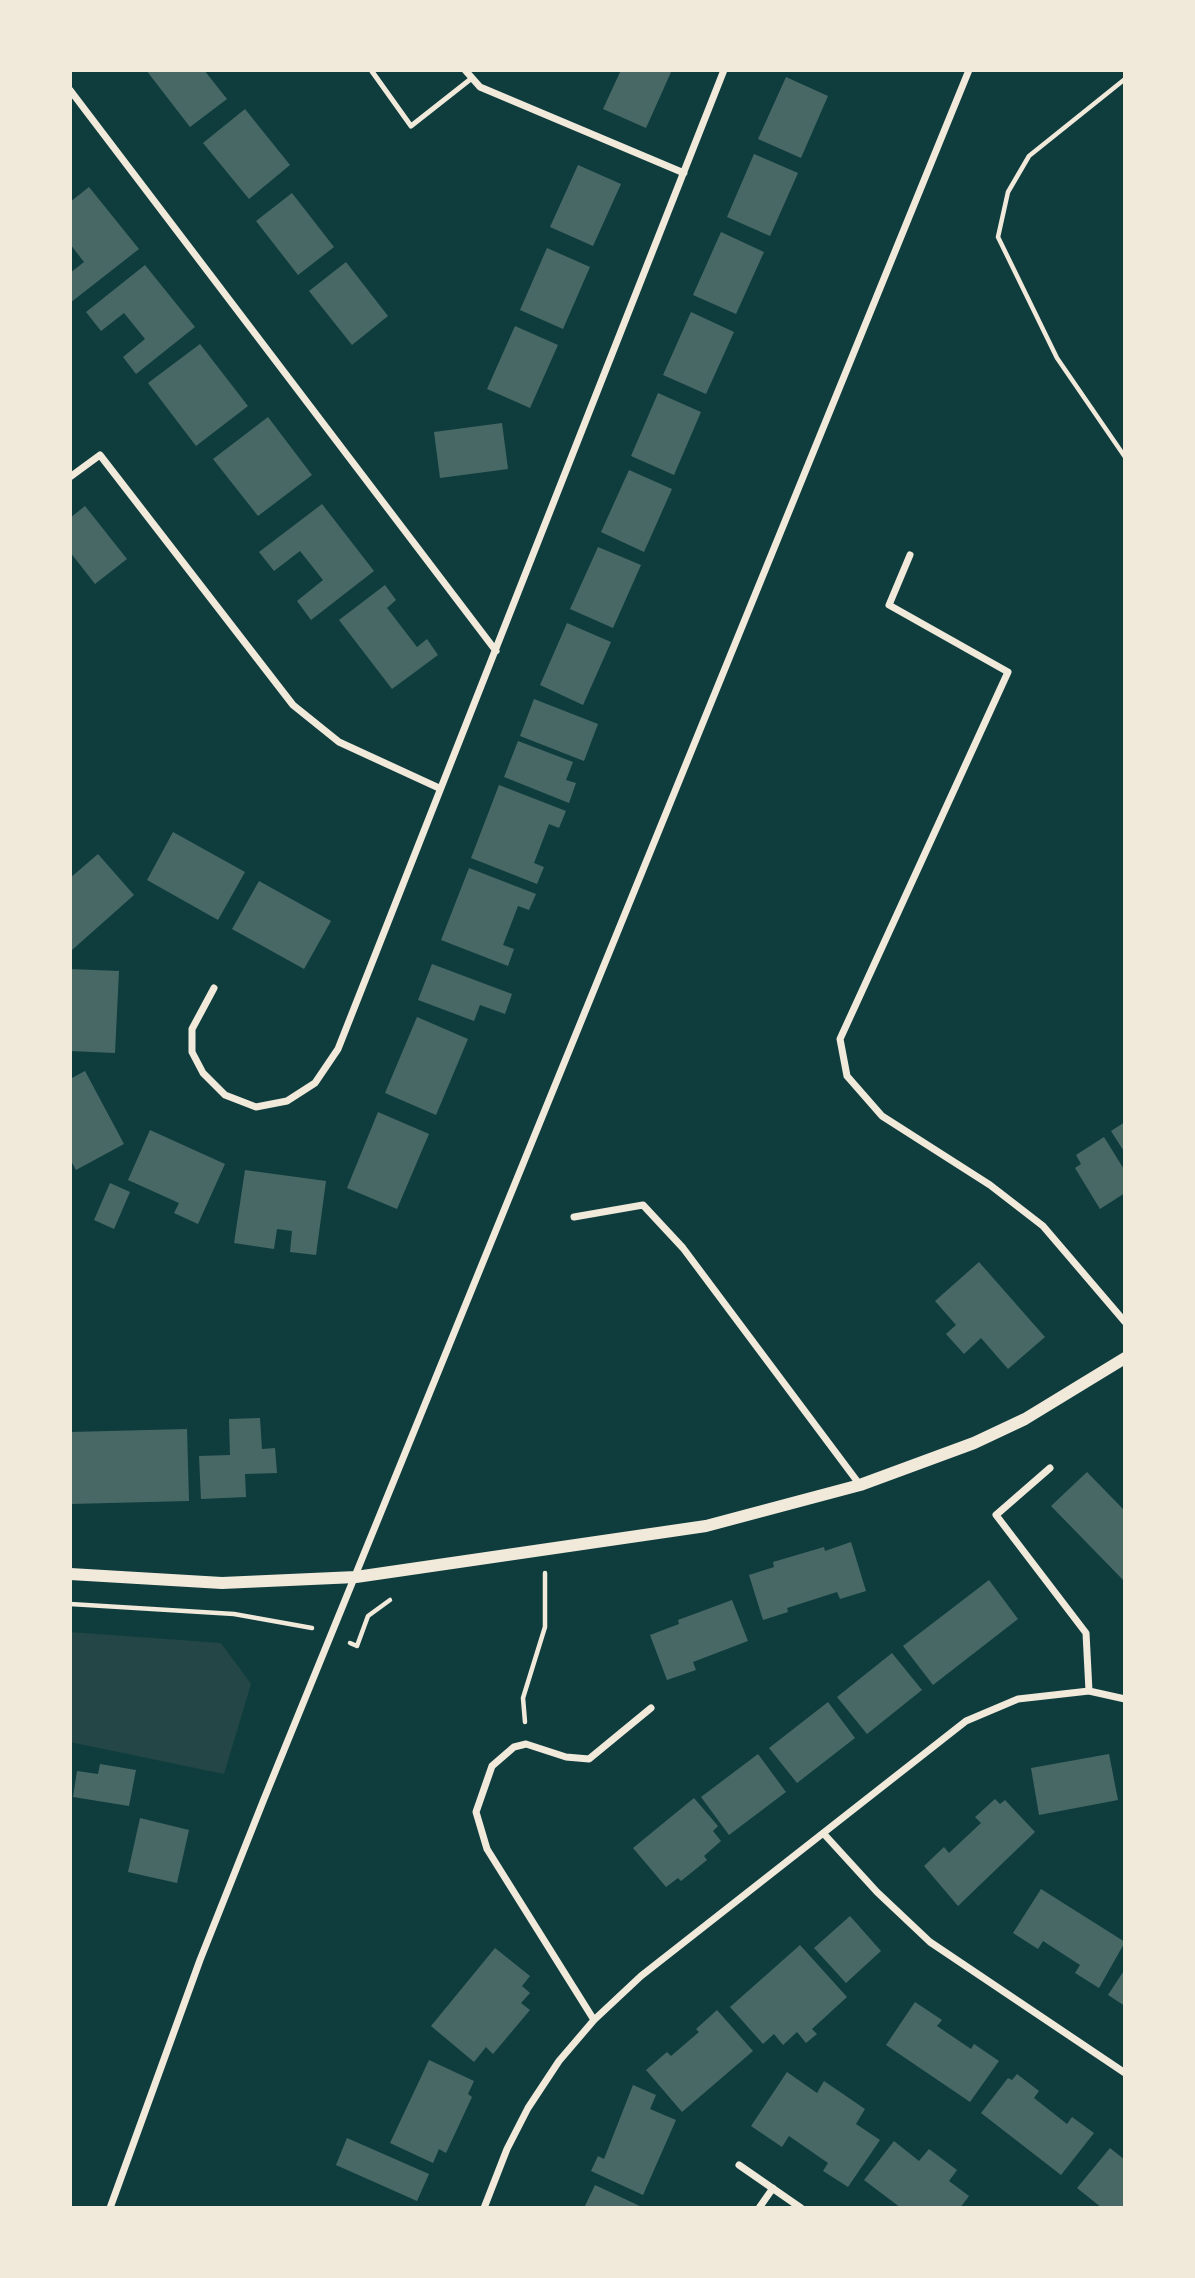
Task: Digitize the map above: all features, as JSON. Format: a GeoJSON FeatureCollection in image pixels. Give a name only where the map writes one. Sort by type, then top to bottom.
{"type":"FeatureCollection","features":[{"type":"Feature","properties":{"kind":"street"},"geometry":{"type":"LineString","coordinates":[[465,70],[480,87],[684,173]]}},
{"type":"Feature","properties":{"kind":"street"},"geometry":{"type":"LineString","coordinates":[[214,988],[192,1029],[192,1052],[202,1073],[225,1095],[256,1107],[287,1101],[315,1083],[338,1049],[724,70]]}},
{"type":"Feature","properties":{"kind":"street"},"geometry":{"type":"LineString","coordinates":[[110,2208],[200,1960],[969,70]]}},
{"type":"Feature","properties":{"kind":"street"},"geometry":{"type":"LineString","coordinates":[[70,90],[496,651]]}},
{"type":"Feature","properties":{"kind":"street"},"geometry":{"type":"LineString","coordinates":[[70,477],[100,455],[293,705],[339,742],[439,788]]}},
{"type":"Feature","properties":{"kind":"street"},"geometry":{"type":"LineString","coordinates":[[910,555],[888,605],[1008,673],[840,1040],[847,1076],[882,1116],[990,1185],[1043,1226],[1125,1322]]}},
{"type":"Feature","properties":{"kind":"street"},"geometry":{"type":"LineString","coordinates":[[573,1217],[643,1205],[683,1248],[860,1485]]}},
{"type":"Feature","properties":{"kind":"street"},"geometry":{"type":"LineString","coordinates":[[70,1574],[222,1583],[356,1577],[706,1525],[860,1485],[929,1461],[1025,1419],[1125,1358]]}},
{"type":"Feature","properties":{"kind":"street"},"geometry":{"type":"LineString","coordinates":[[1049,1468],[996,1515],[1086,1633],[1089,1691]]}},
{"type":"Feature","properties":{"kind":"street"},"geometry":{"type":"LineString","coordinates":[[484,2208],[507,2149],[528,2108],[559,2061],[594,2020],[641,1976],[967,1721],[1018,1699],[1089,1691],[1125,1699]]}},
{"type":"Feature","properties":{"kind":"street"},"geometry":{"type":"LineString","coordinates":[[594,2020],[487,1849],[476,1812],[492,1766],[514,1747],[526,1744],[566,1757],[589,1759],[651,1708]]}},
{"type":"Feature","properties":{"kind":"street"},"geometry":{"type":"LineString","coordinates":[[824,1834],[877,1892],[930,1942],[1125,2073]]}},
{"type":"Feature","properties":{"kind":"street"},"geometry":{"type":"LineString","coordinates":[[739,2165],[801,2208]]}},
{"type":"Feature","properties":{"kind":"street"},"geometry":{"type":"LineString","coordinates":[[760,2208],[773,2188]]}},
{"type":"Feature","properties":{"kind":"lane"},"geometry":{"type":"LineString","coordinates":[[370,70],[411,126],[472,78]]}},
{"type":"Feature","properties":{"kind":"path"},"geometry":{"type":"LineString","coordinates":[[1125,79],[1029,156],[1008,192],[998,237],[1057,358],[1125,457]]}},
{"type":"Feature","properties":{"kind":"path"},"geometry":{"type":"LineString","coordinates":[[526,1744],[523,1698],[545,1627],[545,1551]]}},
{"type":"Feature","properties":{"kind":"path"},"geometry":{"type":"LineString","coordinates":[[532,1577],[545,1574]]}},
{"type":"Feature","properties":{"kind":"path"},"geometry":{"type":"LineString","coordinates":[[357,1646],[368,1616],[388,1600],[397,1598]]}},
{"type":"Feature","properties":{"kind":"path"},"geometry":{"type":"LineString","coordinates":[[70,1604],[234,1614],[304,1624]]}},
{"type":"Feature","properties":{"kind":"shaded area"},"geometry":{"type":"Polygon","coordinates":[[[70,1632],[221,1643],[251,1684],[224,1774],[70,1742],[70,1632]]]}},
{"type":"Feature","properties":{"kind":"building"},"geometry":{"type":"Polygon","coordinates":[[[146,70],[204,70],[227,99],[190,127],[146,70]]]}},
{"type":"Feature","properties":{"kind":"building"},"geometry":{"type":"Polygon","coordinates":[[[621,70],[672,70],[646,128],[603,109],[621,70]]]}},
{"type":"Feature","properties":{"kind":"building"},"geometry":{"type":"Polygon","coordinates":[[[786,77],[828,96],[801,158],[758,139],[786,77]]]}},
{"type":"Feature","properties":{"kind":"building"},"geometry":{"type":"Polygon","coordinates":[[[245,109],[290,165],[249,199],[203,143],[245,109]]]}},
{"type":"Feature","properties":{"kind":"building"},"geometry":{"type":"Polygon","coordinates":[[[754,154],[798,173],[770,236],[727,217],[754,154]]]}},
{"type":"Feature","properties":{"kind":"building"},"geometry":{"type":"Polygon","coordinates":[[[578,165],[621,184],[593,246],[550,227],[578,165]]]}},
{"type":"Feature","properties":{"kind":"building"},"geometry":{"type":"Polygon","coordinates":[[[89,187],[139,249],[70,303],[70,273],[84,262],[70,244],[70,202],[89,187]]]}},
{"type":"Feature","properties":{"kind":"building"},"geometry":{"type":"Polygon","coordinates":[[[292,193],[334,247],[298,275],[256,221],[292,193]]]}},
{"type":"Feature","properties":{"kind":"building"},"geometry":{"type":"Polygon","coordinates":[[[721,232],[764,252],[736,314],[693,295],[721,232]]]}},
{"type":"Feature","properties":{"kind":"building"},"geometry":{"type":"Polygon","coordinates":[[[547,248],[590,267],[563,329],[520,310],[547,248]]]}},
{"type":"Feature","properties":{"kind":"building"},"geometry":{"type":"Polygon","coordinates":[[[346,262],[388,316],[352,345],[309,291],[346,262]]]}},
{"type":"Feature","properties":{"kind":"building"},"geometry":{"type":"Polygon","coordinates":[[[145,265],[195,327],[136,374],[123,357],[145,339],[124,313],[101,331],[86,312],[145,265]]]}},
{"type":"Feature","properties":{"kind":"building"},"geometry":{"type":"Polygon","coordinates":[[[691,312],[734,332],[706,394],[663,375],[691,312]]]}},
{"type":"Feature","properties":{"kind":"building"},"geometry":{"type":"Polygon","coordinates":[[[515,326],[558,345],[530,408],[487,389],[515,326]]]}},
{"type":"Feature","properties":{"kind":"building"},"geometry":{"type":"Polygon","coordinates":[[[200,344],[248,406],[196,446],[148,383],[200,344]]]}},
{"type":"Feature","properties":{"kind":"building"},"geometry":{"type":"Polygon","coordinates":[[[658,393],[701,412],[674,475],[631,456],[658,393]]]}},
{"type":"Feature","properties":{"kind":"building"},"geometry":{"type":"Polygon","coordinates":[[[268,417],[312,475],[258,516],[213,459],[268,417]]]}},
{"type":"Feature","properties":{"kind":"building"},"geometry":{"type":"Polygon","coordinates":[[[502,423],[508,469],[440,478],[434,432],[502,423]]]}},
{"type":"Feature","properties":{"kind":"building"},"geometry":{"type":"Polygon","coordinates":[[[629,470],[672,489],[644,552],[601,532],[629,470]]]}},
{"type":"Feature","properties":{"kind":"building"},"geometry":{"type":"Polygon","coordinates":[[[322,504],[374,571],[311,620],[297,601],[323,580],[300,551],[274,571],[259,552],[322,504]]]}},
{"type":"Feature","properties":{"kind":"building"},"geometry":{"type":"Polygon","coordinates":[[[85,506],[127,559],[95,584],[70,552],[70,518],[85,506]]]}},
{"type":"Feature","properties":{"kind":"building"},"geometry":{"type":"Polygon","coordinates":[[[598,547],[641,565],[613,628],[570,609],[598,547]]]}},
{"type":"Feature","properties":{"kind":"building"},"geometry":{"type":"Polygon","coordinates":[[[385,585],[396,600],[387,608],[417,647],[427,639],[438,655],[392,689],[339,620],[385,585]]]}},
{"type":"Feature","properties":{"kind":"building"},"geometry":{"type":"Polygon","coordinates":[[[567,623],[611,642],[583,705],[540,685],[567,623]]]}},
{"type":"Feature","properties":{"kind":"building"},"geometry":{"type":"Polygon","coordinates":[[[534,699],[598,724],[584,761],[520,736],[534,699]]]}},
{"type":"Feature","properties":{"kind":"building"},"geometry":{"type":"Polygon","coordinates":[[[518,741],[573,762],[566,780],[576,783],[569,803],[504,777],[518,741]]]}},
{"type":"Feature","properties":{"kind":"building"},"geometry":{"type":"Polygon","coordinates":[[[499,785],[566,811],[559,828],[549,824],[534,863],[544,867],[537,884],[471,858],[499,785]]]}},
{"type":"Feature","properties":{"kind":"building"},"geometry":{"type":"Polygon","coordinates":[[[173,832],[245,872],[218,920],[147,880],[173,832]]]}},
{"type":"Feature","properties":{"kind":"building"},"geometry":{"type":"Polygon","coordinates":[[[98,854],[134,895],[72,950],[70,878],[98,854]]]}},
{"type":"Feature","properties":{"kind":"building"},"geometry":{"type":"Polygon","coordinates":[[[469,868],[536,894],[529,910],[518,906],[503,945],[514,949],[508,966],[441,940],[469,868]]]}},
{"type":"Feature","properties":{"kind":"building"},"geometry":{"type":"Polygon","coordinates":[[[259,881],[331,921],[304,969],[232,929],[259,881]]]}},
{"type":"Feature","properties":{"kind":"building"},"geometry":{"type":"Polygon","coordinates":[[[432,964],[512,994],[505,1014],[480,1005],[474,1021],[418,1000],[432,964]]]}},
{"type":"Feature","properties":{"kind":"building"},"geometry":{"type":"Polygon","coordinates":[[[70,969],[119,971],[115,1053],[70,1051],[70,969]]]}},
{"type":"Feature","properties":{"kind":"building"},"geometry":{"type":"Polygon","coordinates":[[[417,1017],[468,1039],[436,1115],[385,1093],[417,1017]]]}},
{"type":"Feature","properties":{"kind":"building"},"geometry":{"type":"Polygon","coordinates":[[[85,1071],[124,1144],[76,1170],[70,1159],[70,1079],[85,1071]]]}},
{"type":"Feature","properties":{"kind":"building"},"geometry":{"type":"Polygon","coordinates":[[[378,1112],[429,1134],[397,1209],[347,1188],[378,1112]]]}},
{"type":"Feature","properties":{"kind":"building"},"geometry":{"type":"Polygon","coordinates":[[[1125,1122],[1125,1153],[1111,1131],[1125,1122]]]}},
{"type":"Feature","properties":{"kind":"building"},"geometry":{"type":"Polygon","coordinates":[[[150,1130],[225,1164],[198,1224],[174,1213],[179,1203],[128,1180],[150,1130]]]}},
{"type":"Feature","properties":{"kind":"building"},"geometry":{"type":"Polygon","coordinates":[[[1104,1137],[1125,1171],[1125,1193],[1100,1209],[1075,1168],[1081,1164],[1076,1155],[1104,1137]]]}},
{"type":"Feature","properties":{"kind":"building"},"geometry":{"type":"Polygon","coordinates":[[[245,1170],[326,1181],[316,1255],[290,1252],[292,1231],[277,1229],[274,1249],[234,1243],[245,1170]]]}},
{"type":"Feature","properties":{"kind":"building"},"geometry":{"type":"Polygon","coordinates":[[[110,1183],[130,1192],[114,1229],[94,1220],[110,1183]]]}},
{"type":"Feature","properties":{"kind":"building"},"geometry":{"type":"Polygon","coordinates":[[[979,1262],[1045,1337],[1008,1369],[981,1338],[964,1354],[946,1334],[956,1325],[935,1301],[979,1262]]]}},
{"type":"Feature","properties":{"kind":"building"},"geometry":{"type":"Polygon","coordinates":[[[260,1418],[262,1449],[275,1448],[277,1473],[245,1474],[246,1497],[201,1499],[199,1456],[230,1455],[229,1419],[260,1418]]]}},
{"type":"Feature","properties":{"kind":"building"},"geometry":{"type":"Polygon","coordinates":[[[187,1429],[189,1501],[70,1504],[70,1432],[187,1429]]]}},
{"type":"Feature","properties":{"kind":"building"},"geometry":{"type":"Polygon","coordinates":[[[1087,1472],[1125,1511],[1125,1582],[1051,1506],[1087,1472]]]}},
{"type":"Feature","properties":{"kind":"building"},"geometry":{"type":"Polygon","coordinates":[[[851,1542],[866,1591],[840,1599],[837,1592],[787,1608],[788,1612],[763,1620],[749,1575],[774,1567],[773,1562],[824,1547],[825,1551],[851,1542]]]}},
{"type":"Feature","properties":{"kind":"building"},"geometry":{"type":"Polygon","coordinates":[[[989,1580],[1018,1619],[933,1685],[903,1646],[989,1580]]]}},
{"type":"Feature","properties":{"kind":"building"},"geometry":{"type":"Polygon","coordinates":[[[732,1600],[748,1641],[693,1662],[696,1670],[667,1680],[650,1635],[679,1624],[678,1620],[732,1600]]]}},
{"type":"Feature","properties":{"kind":"building"},"geometry":{"type":"Polygon","coordinates":[[[892,1653],[922,1690],[867,1734],[837,1697],[892,1653]]]}},
{"type":"Feature","properties":{"kind":"building"},"geometry":{"type":"Polygon","coordinates":[[[828,1702],[855,1738],[797,1783],[769,1748],[828,1702]]]}},
{"type":"Feature","properties":{"kind":"building"},"geometry":{"type":"Polygon","coordinates":[[[758,1754],[786,1792],[729,1835],[701,1797],[758,1754]]]}},
{"type":"Feature","properties":{"kind":"building"},"geometry":{"type":"Polygon","coordinates":[[[1109,1754],[1118,1800],[1039,1815],[1031,1768],[1109,1754]]]}},
{"type":"Feature","properties":{"kind":"building"},"geometry":{"type":"Polygon","coordinates":[[[100,1764],[136,1770],[129,1806],[73,1797],[77,1771],[98,1774],[100,1764]]]}},
{"type":"Feature","properties":{"kind":"building"},"geometry":{"type":"Polygon","coordinates":[[[694,1798],[718,1826],[713,1831],[721,1841],[704,1856],[707,1860],[681,1881],[678,1878],[666,1887],[633,1848],[694,1798]]]}},
{"type":"Feature","properties":{"kind":"building"},"geometry":{"type":"Polygon","coordinates":[[[995,1799],[1000,1804],[1005,1800],[1035,1832],[958,1906],[924,1866],[944,1847],[949,1853],[981,1823],[975,1817],[995,1799]]]}},
{"type":"Feature","properties":{"kind":"building"},"geometry":{"type":"Polygon","coordinates":[[[140,1818],[189,1830],[177,1883],[128,1872],[140,1818]]]}},
{"type":"Feature","properties":{"kind":"building"},"geometry":{"type":"Polygon","coordinates":[[[1041,1889],[1125,1942],[1099,1988],[1075,1973],[1080,1965],[1043,1941],[1038,1949],[1013,1933],[1041,1889]]]}},
{"type":"Feature","properties":{"kind":"building"},"geometry":{"type":"Polygon","coordinates":[[[850,1916],[881,1951],[846,1983],[814,1948],[850,1916]]]}},
{"type":"Feature","properties":{"kind":"building"},"geometry":{"type":"Polygon","coordinates":[[[800,1945],[847,1997],[812,2029],[817,2034],[806,2043],[797,2032],[783,2045],[774,2034],[763,2044],[730,2007],[800,1945]]]}},
{"type":"Feature","properties":{"kind":"building"},"geometry":{"type":"Polygon","coordinates":[[[495,1948],[530,1976],[522,1986],[530,1993],[521,2003],[530,2010],[493,2054],[486,2047],[474,2062],[431,2026],[495,1948]]]}},
{"type":"Feature","properties":{"kind":"building"},"geometry":{"type":"Polygon","coordinates":[[[1125,1969],[1125,2006],[1108,1995],[1125,1969]]]}},
{"type":"Feature","properties":{"kind":"building"},"geometry":{"type":"Polygon","coordinates":[[[915,2002],[942,2020],[937,2026],[971,2049],[974,2044],[999,2061],[970,2102],[886,2045],[915,2002]]]}},
{"type":"Feature","properties":{"kind":"building"},"geometry":{"type":"Polygon","coordinates":[[[717,2010],[753,2051],[682,2112],[646,2070],[667,2052],[671,2056],[699,2032],[696,2029],[717,2010]]]}},
{"type":"Feature","properties":{"kind":"building"},"geometry":{"type":"Polygon","coordinates":[[[429,2060],[474,2081],[468,2094],[472,2097],[446,2153],[439,2149],[433,2163],[390,2143],[429,2060]]]}},
{"type":"Feature","properties":{"kind":"building"},"geometry":{"type":"Polygon","coordinates":[[[787,2072],[817,2093],[824,2081],[865,2109],[856,2124],[880,2140],[848,2187],[823,2171],[828,2163],[789,2136],[782,2147],[751,2126],[787,2072]]]}},
{"type":"Feature","properties":{"kind":"building"},"geometry":{"type":"Polygon","coordinates":[[[1017,2074],[1039,2091],[1034,2098],[1067,2124],[1072,2117],[1094,2133],[1061,2175],[981,2113],[1008,2078],[1012,2080],[1017,2074]]]}},
{"type":"Feature","properties":{"kind":"building"},"geometry":{"type":"Polygon","coordinates":[[[633,2085],[656,2095],[650,2109],[676,2120],[643,2195],[591,2171],[598,2156],[604,2159],[633,2085]]]}},
{"type":"Feature","properties":{"kind":"building"},"geometry":{"type":"Polygon","coordinates":[[[347,2138],[429,2174],[417,2201],[336,2165],[347,2138]]]}},
{"type":"Feature","properties":{"kind":"building"},"geometry":{"type":"Polygon","coordinates":[[[894,2141],[919,2161],[929,2149],[957,2170],[949,2181],[969,2196],[960,2208],[901,2208],[864,2180],[894,2141]]]}},
{"type":"Feature","properties":{"kind":"building"},"geometry":{"type":"Polygon","coordinates":[[[1110,2148],[1125,2160],[1125,2208],[1102,2208],[1077,2188],[1110,2148]]]}},
{"type":"Feature","properties":{"kind":"building"},"geometry":{"type":"Polygon","coordinates":[[[595,2185],[644,2208],[584,2208],[595,2185]]]}}]}
